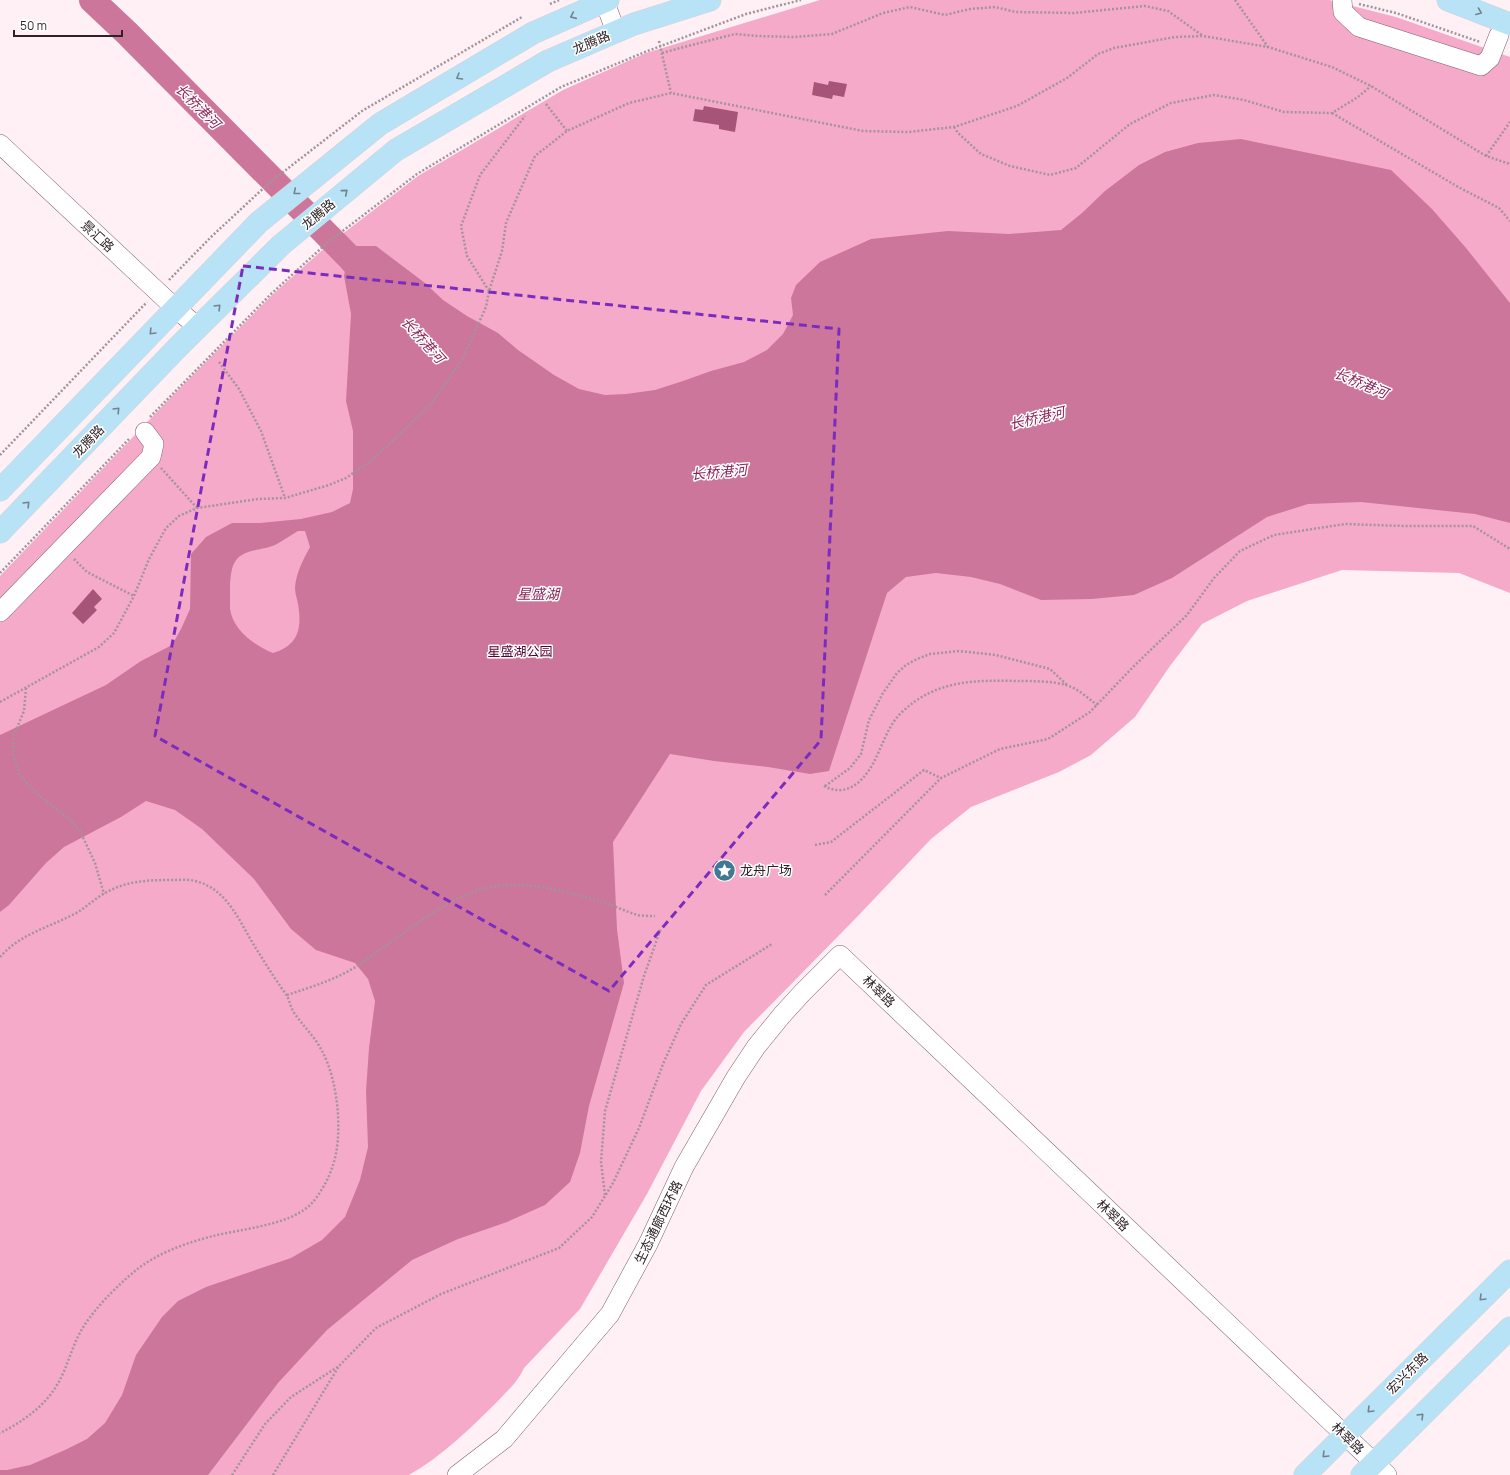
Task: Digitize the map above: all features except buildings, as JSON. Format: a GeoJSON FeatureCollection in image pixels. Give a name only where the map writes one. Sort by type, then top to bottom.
{"type":"FeatureCollection","features":[{"type":"Feature","properties":{"kind":"main road"},"geometry":{"type":"LineString","coordinates":[[0,490],[259,222],[380,124],[533,33],[606,0]]}},
{"type":"Feature","properties":{"kind":"main road","name":"龙腾路"},"geometry":{"type":"LineString","coordinates":[[0,532],[198,328],[281,245],[396,150],[548,61],[634,24],[710,0]]}},
{"type":"Feature","properties":{"kind":"main road"},"geometry":{"type":"LineString","coordinates":[[1448,0],[1505,29]]}},
{"type":"Feature","properties":{"kind":"main road","name":"宏兴东路"},"geometry":{"type":"LineString","coordinates":[[1305,1475],[1510,1271]]}},
{"type":"Feature","properties":{"kind":"main road"},"geometry":{"type":"LineString","coordinates":[[1374,1471],[1510,1328]]}},
{"type":"Feature","properties":{"kind":"street"},"geometry":{"type":"LineString","coordinates":[[606,0],[616,32]]}},
{"type":"Feature","properties":{"kind":"street"},"geometry":{"type":"LineString","coordinates":[[1347,1],[1343,12],[1359,27],[1481,66],[1490,58],[1505,29]]}},
{"type":"Feature","properties":{"kind":"street","name":"景汇路"},"geometry":{"type":"LineString","coordinates":[[0,144],[198,328]]}},
{"type":"Feature","properties":{"kind":"street"},"geometry":{"type":"LineString","coordinates":[[0,612],[151,457],[154,444],[141,430]]}},
{"type":"Feature","properties":{"kind":"street","name":"林翠路"},"geometry":{"type":"LineString","coordinates":[[840,955],[1344,1435],[1374,1471]]}},
{"type":"Feature","properties":{"kind":"street","name":"生态通廊西环路"},"geometry":{"type":"LineString","coordinates":[[457,1475],[504,1439],[610,1314],[648,1244],[684,1168],[736,1077],[756,1046],[782,1015],[840,955]]}},
{"type":"Feature","properties":{"kind":"path"},"geometry":{"type":"LineString","coordinates":[[0,573],[141,430],[270,294],[327,243],[417,174],[561,87],[645,52],[746,14],[801,0]]}},
{"type":"Feature","properties":{"kind":"path"},"geometry":{"type":"LineString","coordinates":[[1235,0],[1268,47]]}},
{"type":"Feature","properties":{"kind":"path"},"geometry":{"type":"LineString","coordinates":[[1347,1],[1396,13],[1482,43]]}},
{"type":"Feature","properties":{"kind":"path"},"geometry":{"type":"LineString","coordinates":[[662,54],[736,34],[794,37],[832,34],[883,13],[910,7],[945,15],[970,9],[995,7],[1016,12],[1074,13],[1145,6],[1168,11],[1203,36]]}},
{"type":"Feature","properties":{"kind":"path"},"geometry":{"type":"LineString","coordinates":[[0,702],[99,647],[114,633],[134,596],[149,559],[166,528],[179,516],[197,508],[258,499],[285,498],[329,486],[346,478],[372,460],[431,404],[462,360],[486,307],[489,291],[502,252],[506,223],[535,156],[567,131],[629,103],[671,93],[695,96],[863,131],[908,132],[954,127],[1017,106],[1067,78],[1098,54],[1114,48],[1175,37],[1203,36],[1268,47],[1332,68],[1371,86],[1486,156],[1510,164]]}},
{"type":"Feature","properties":{"kind":"path"},"geometry":{"type":"LineString","coordinates":[[659,42],[671,93]]}},
{"type":"Feature","properties":{"kind":"path"},"geometry":{"type":"LineString","coordinates":[[1332,113],[1358,97],[1371,86]]}},
{"type":"Feature","properties":{"kind":"path"},"geometry":{"type":"LineString","coordinates":[[954,127],[958,133],[981,154],[1010,166],[1050,175],[1076,168],[1130,124],[1171,103],[1214,95],[1244,100],[1284,112],[1332,113],[1460,188],[1499,208],[1510,221]]}},
{"type":"Feature","properties":{"kind":"path"},"geometry":{"type":"LineString","coordinates":[[546,104],[567,131]]}},
{"type":"Feature","properties":{"kind":"path"},"geometry":{"type":"LineString","coordinates":[[489,291],[467,256],[461,226],[480,175],[525,116]]}},
{"type":"Feature","properties":{"kind":"path"},"geometry":{"type":"LineString","coordinates":[[1486,156],[1510,122]]}},
{"type":"Feature","properties":{"kind":"path"},"geometry":{"type":"LineString","coordinates":[[219,362],[239,389],[261,431],[285,498]]}},
{"type":"Feature","properties":{"kind":"path"},"geometry":{"type":"LineString","coordinates":[[151,457],[197,508]]}},
{"type":"Feature","properties":{"kind":"path"},"geometry":{"type":"LineString","coordinates":[[825,895],[941,778],[1000,749],[1048,739],[1090,712],[1134,666],[1187,615],[1214,578],[1240,551],[1274,535],[1345,524],[1473,526],[1510,549]]}},
{"type":"Feature","properties":{"kind":"path"},"geometry":{"type":"LineString","coordinates":[[62,548],[87,572],[134,596]]}},
{"type":"Feature","properties":{"kind":"path"},"geometry":{"type":"LineString","coordinates":[[1067,685],[1029,681],[988,680],[967,681],[948,685],[916,701],[899,715],[892,723],[878,755],[865,776],[859,782],[850,788],[841,790],[833,790],[824,786],[850,768],[861,754],[869,720],[883,693],[897,673],[906,665],[930,654],[959,651],[996,655],[1050,669],[1067,685],[1097,705]]}},
{"type":"Feature","properties":{"kind":"path"},"geometry":{"type":"LineString","coordinates":[[26,688],[24,711],[14,735],[13,754],[19,774],[31,788],[70,819],[80,831],[95,863],[104,894]]}},
{"type":"Feature","properties":{"kind":"path"},"geometry":{"type":"LineString","coordinates":[[815,845],[831,842],[924,770],[941,778]]}},
{"type":"Feature","properties":{"kind":"path"},"geometry":{"type":"LineString","coordinates":[[0,957],[19,940],[36,930],[79,911],[109,890],[129,883],[154,880],[195,881],[215,890],[230,904],[246,933],[287,995],[293,1012],[318,1042],[324,1053],[332,1077],[338,1106],[338,1133],[335,1158],[329,1175],[317,1196],[304,1210],[293,1216],[263,1225],[211,1236],[185,1245],[156,1257],[135,1271],[104,1302],[83,1326],[71,1350],[58,1384],[51,1394],[18,1424],[0,1433]]}},
{"type":"Feature","properties":{"kind":"path"},"geometry":{"type":"LineString","coordinates":[[287,995],[338,977],[357,966],[406,930],[441,908],[470,893],[490,887],[518,885],[539,887],[594,900],[637,915],[655,916]]}},
{"type":"Feature","properties":{"kind":"path"},"geometry":{"type":"LineString","coordinates":[[605,1196],[601,1162],[605,1111],[644,976],[661,928]]}},
{"type":"Feature","properties":{"kind":"path"},"geometry":{"type":"LineString","coordinates":[[232,1475],[265,1424],[291,1398],[339,1366],[376,1328],[441,1294],[559,1248],[592,1217],[612,1183],[639,1128],[663,1064],[681,1024],[706,985],[772,944]]}},
{"type":"Feature","properties":{"kind":"path"},"geometry":{"type":"LineString","coordinates":[[273,1475],[339,1366]]}},
{"type":"Feature","properties":{"kind":"highlighted area"},"geometry":{"type":"Polygon","coordinates":[[[243,266],[839,329],[821,740],[609,991],[155,736],[243,266]]]}},
{"type":"Feature","properties":{"kind":"green space","name":"星盛湖公园"},"geometry":{"type":"Polygon","coordinates":[[[820,0],[1329,0],[1396,17],[1510,57],[1510,593],[1459,573],[1342,570],[1247,601],[1202,624],[1170,666],[1135,717],[1091,755],[1059,772],[971,807],[931,839],[744,1032],[701,1091],[647,1194],[580,1309],[524,1368],[519,1378],[487,1412],[444,1451],[421,1468],[409,1475],[0,1475],[0,576],[175,393],[272,295],[328,245],[418,176],[563,90],[646,53],[820,0]]]}},
{"type":"Feature","properties":{"kind":"water","name":"星盛湖"},"geometry":{"type":"Polygon","coordinates":[[[1241,139],[1391,170],[1432,209],[1466,248],[1510,303],[1510,523],[1475,514],[1361,502],[1308,504],[1267,517],[1172,578],[1134,595],[1092,599],[1041,600],[1000,584],[971,577],[936,573],[906,577],[887,593],[829,771],[810,774],[670,754],[613,842],[617,929],[624,983],[589,1106],[580,1153],[570,1182],[545,1205],[507,1222],[458,1239],[412,1260],[327,1330],[278,1383],[208,1475],[0,1475],[0,1470],[30,1465],[87,1439],[105,1423],[122,1395],[136,1355],[162,1317],[178,1301],[206,1287],[291,1258],[322,1240],[345,1217],[360,1180],[368,1147],[366,1091],[369,1048],[375,1001],[368,979],[355,963],[316,950],[291,929],[254,879],[202,829],[175,810],[146,801],[121,817],[64,847],[46,863],[9,905],[0,912],[0,735],[106,685],[141,661],[172,645],[190,609],[191,554],[206,537],[232,523],[260,523],[301,519],[332,512],[350,503],[353,489],[353,431],[346,401],[351,314],[344,276],[348,256],[356,246],[376,246],[425,283],[443,300],[467,316],[498,333],[518,350],[554,375],[579,389],[605,395],[626,394],[655,390],[711,371],[744,362],[767,350],[783,334],[793,315],[791,298],[796,285],[820,262],[871,239],[948,231],[1009,234],[1061,230],[1082,213],[1105,191],[1139,165],[1165,152],[1198,143],[1241,139]],[[298,531],[272,546],[241,555],[232,568],[230,584],[230,609],[235,624],[252,642],[273,653],[282,650],[288,645],[297,634],[299,628],[299,613],[295,588],[298,572],[310,547],[305,531],[298,531]]]}},
{"type":"Feature","properties":{"kind":"waterway","name":"长桥港河"},"geometry":{"type":"LineString","coordinates":[[92,0],[127,33],[348,256],[371,282]]}},
{"type":"Feature","properties":{"kind":"place","name":"龙舟广场"},"geometry":{"type":"Point","coordinates":[725,870]}}]}
